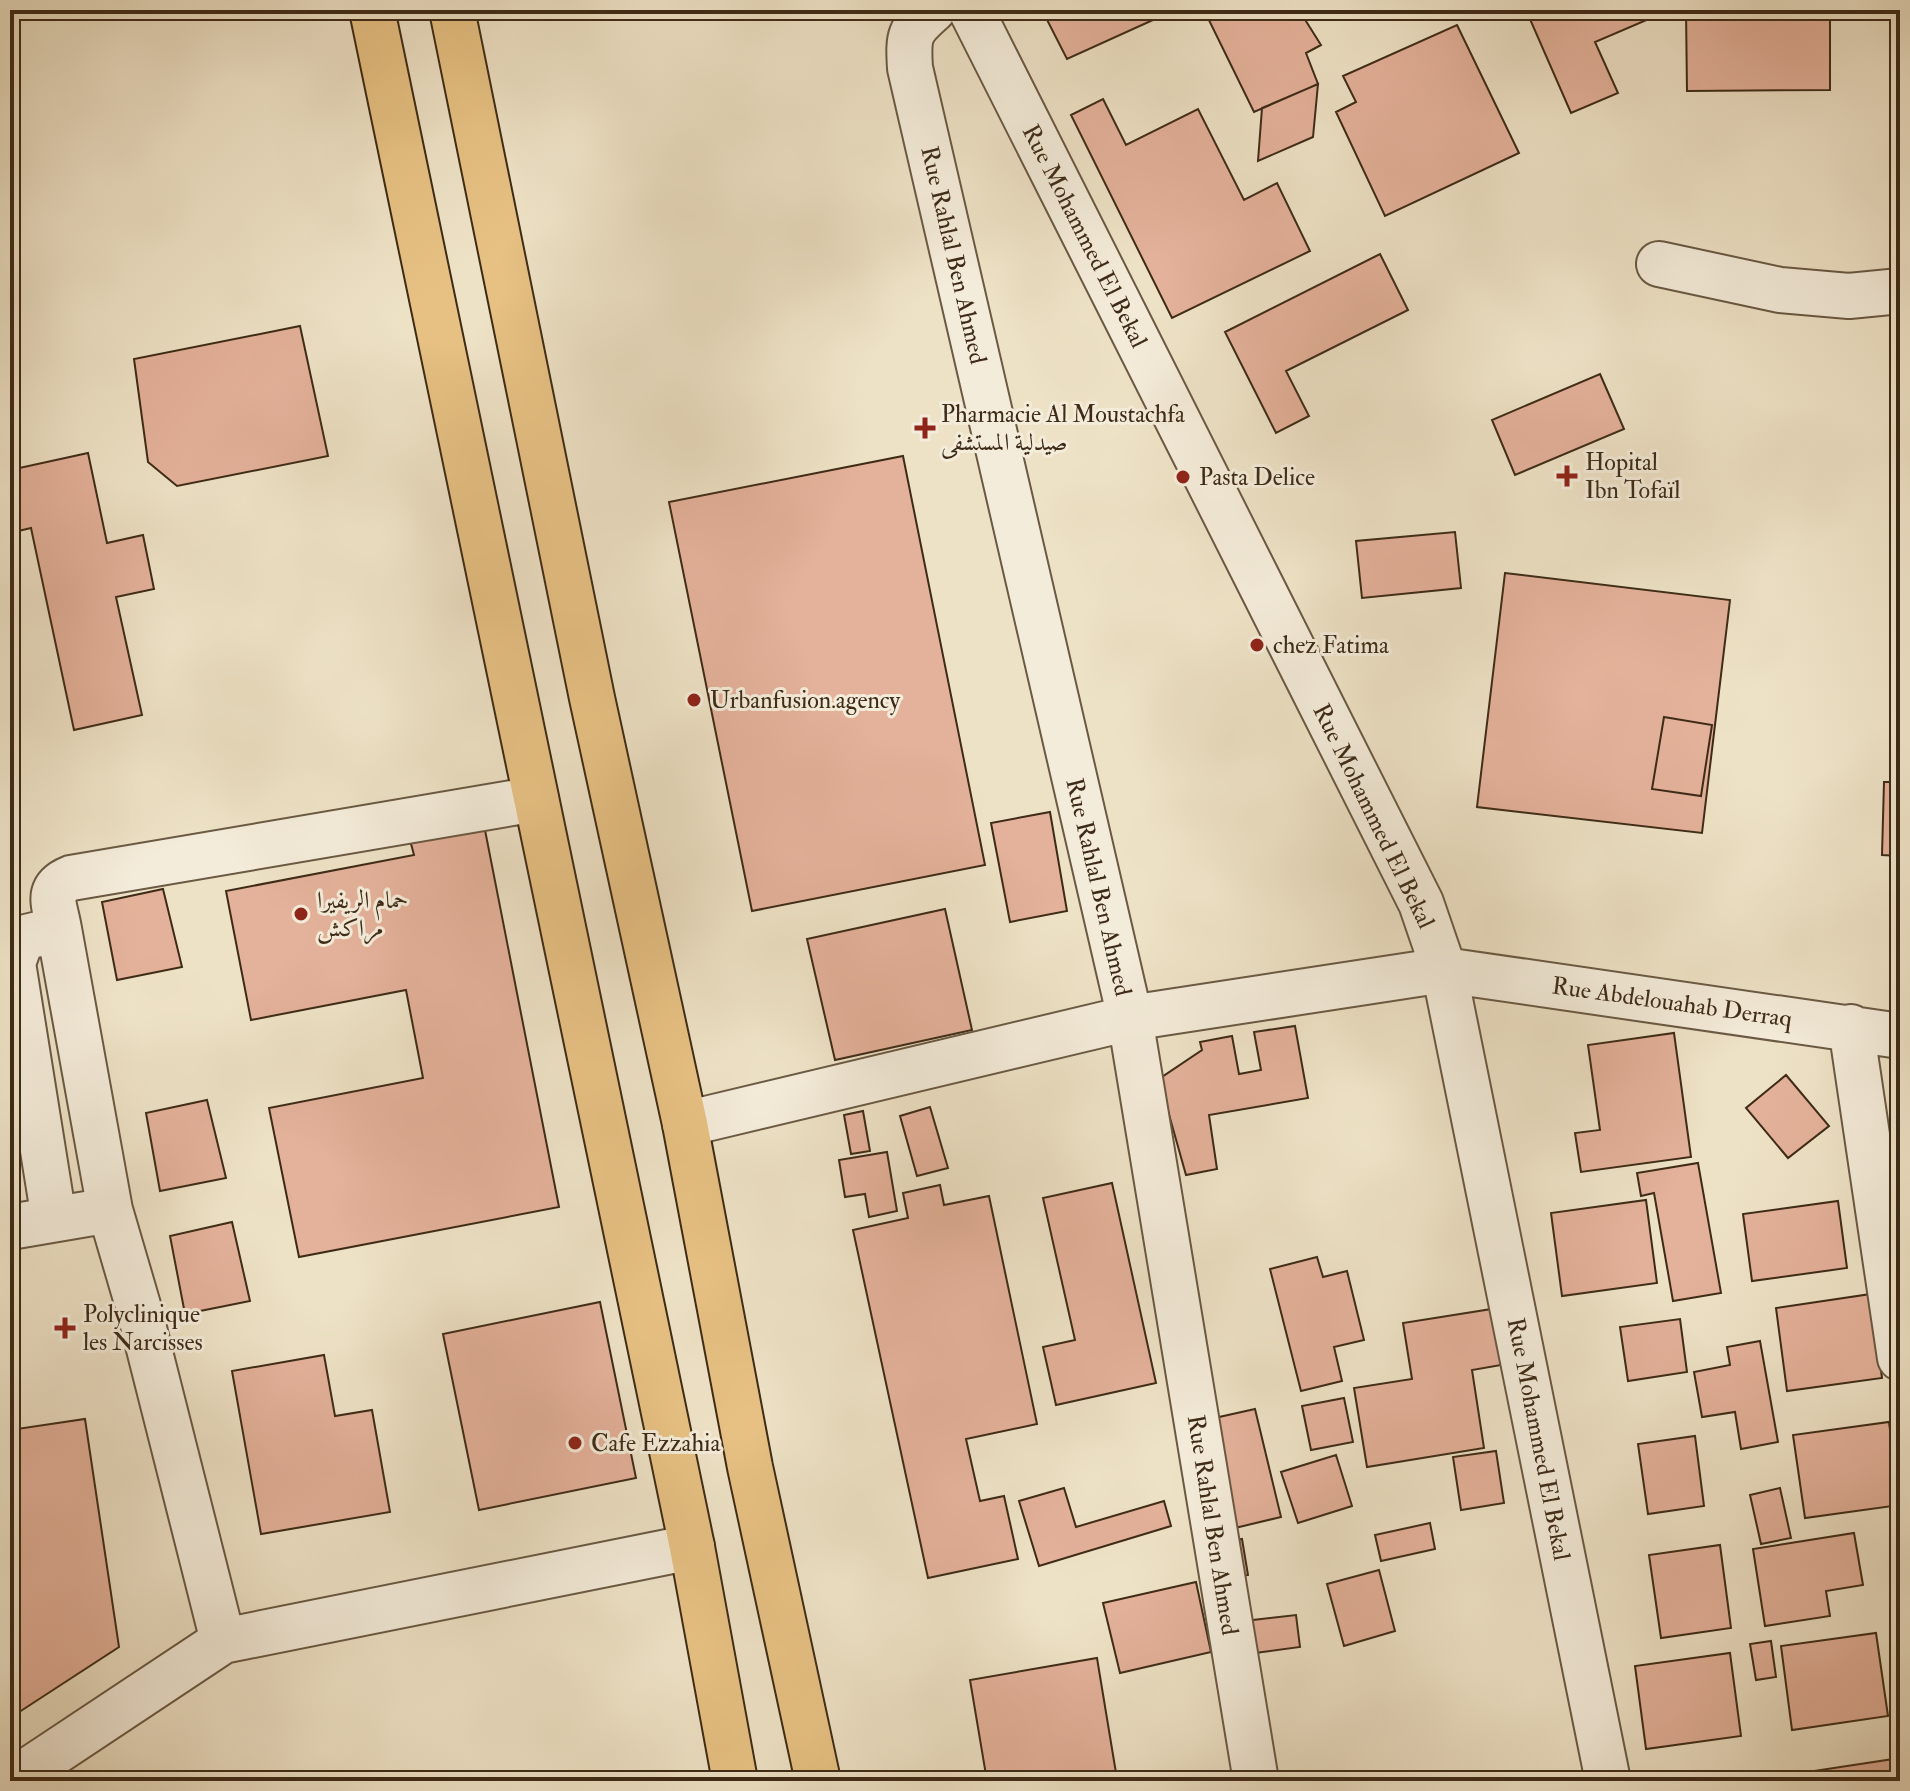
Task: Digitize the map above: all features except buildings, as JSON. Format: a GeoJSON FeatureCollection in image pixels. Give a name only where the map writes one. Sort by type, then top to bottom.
{"type":"FeatureCollection","features":[{"type":"Feature","properties":{"kind":"main road"},"geometry":{"type":"LineString","coordinates":[[372,10],[692,1547],[735,1781]]}},
{"type":"Feature","properties":{"kind":"main road"},"geometry":{"type":"LineString","coordinates":[[452,10],[592,698],[685,1124],[750,1467],[818,1781]]}},
{"type":"Feature","properties":{"kind":"street","name":"Rue Rahlal Ben Ahmed"},"geometry":{"type":"LineString","coordinates":[[933,10],[914,27],[909,47],[910,68],[1130,1018],[1256,1781]]}},
{"type":"Feature","properties":{"kind":"street","name":"Rue Mohammed El Bekal"},"geometry":{"type":"LineString","coordinates":[[971,10],[1421,903],[1444,970],[1608,1781]]}},
{"type":"Feature","properties":{"kind":"street"},"geometry":{"type":"LineString","coordinates":[[1659,264],[1780,290],[1849,296],[1900,291]]}},
{"type":"Feature","properties":{"kind":"street"},"geometry":{"type":"LineString","coordinates":[[223,1641],[139,1309],[110,1210],[54,891],[58,883],[71,878],[536,799]]}},
{"type":"Feature","properties":{"kind":"street"},"geometry":{"type":"LineString","coordinates":[[54,1219],[13,963],[22,938],[59,929]]}},
{"type":"Feature","properties":{"kind":"street","name":"Rue Abdelouahab Derraq"},"geometry":{"type":"LineString","coordinates":[[685,1124],[1130,1018],[1444,970],[1900,1036]]}},
{"type":"Feature","properties":{"kind":"street"},"geometry":{"type":"LineString","coordinates":[[1851,1027],[1900,1358]]}},
{"type":"Feature","properties":{"kind":"street"},"geometry":{"type":"LineString","coordinates":[[10,1227],[110,1210]]}},
{"type":"Feature","properties":{"kind":"street"},"geometry":{"type":"LineString","coordinates":[[12,1781],[223,1641],[692,1547]]}},
{"type":"Feature","properties":{"kind":"place","name":"Pharmacie Al Moustachfa صيدلية المستشفى"},"geometry":{"type":"Point","coordinates":[925,428]}},
{"type":"Feature","properties":{"kind":"place","name":"Hopital Ibn Tofaïl"},"geometry":{"type":"Point","coordinates":[1567,476]}},
{"type":"Feature","properties":{"kind":"place","name":"Pasta Delice"},"geometry":{"type":"Point","coordinates":[1183,477]}},
{"type":"Feature","properties":{"kind":"place","name":"chez Fatima"},"geometry":{"type":"Point","coordinates":[1257,645]}},
{"type":"Feature","properties":{"kind":"place","name":"Urbanfusion.agency"},"geometry":{"type":"Point","coordinates":[694,700]}},
{"type":"Feature","properties":{"kind":"place","name":"حمام الريفيرا مراكش"},"geometry":{"type":"Point","coordinates":[301,914]}},
{"type":"Feature","properties":{"kind":"place","name":"Polyclinique les Narcisses"},"geometry":{"type":"Point","coordinates":[65,1328]}},
{"type":"Feature","properties":{"kind":"place","name":"Cafe Ezzahia"},"geometry":{"type":"Point","coordinates":[575,1443]}}]}
